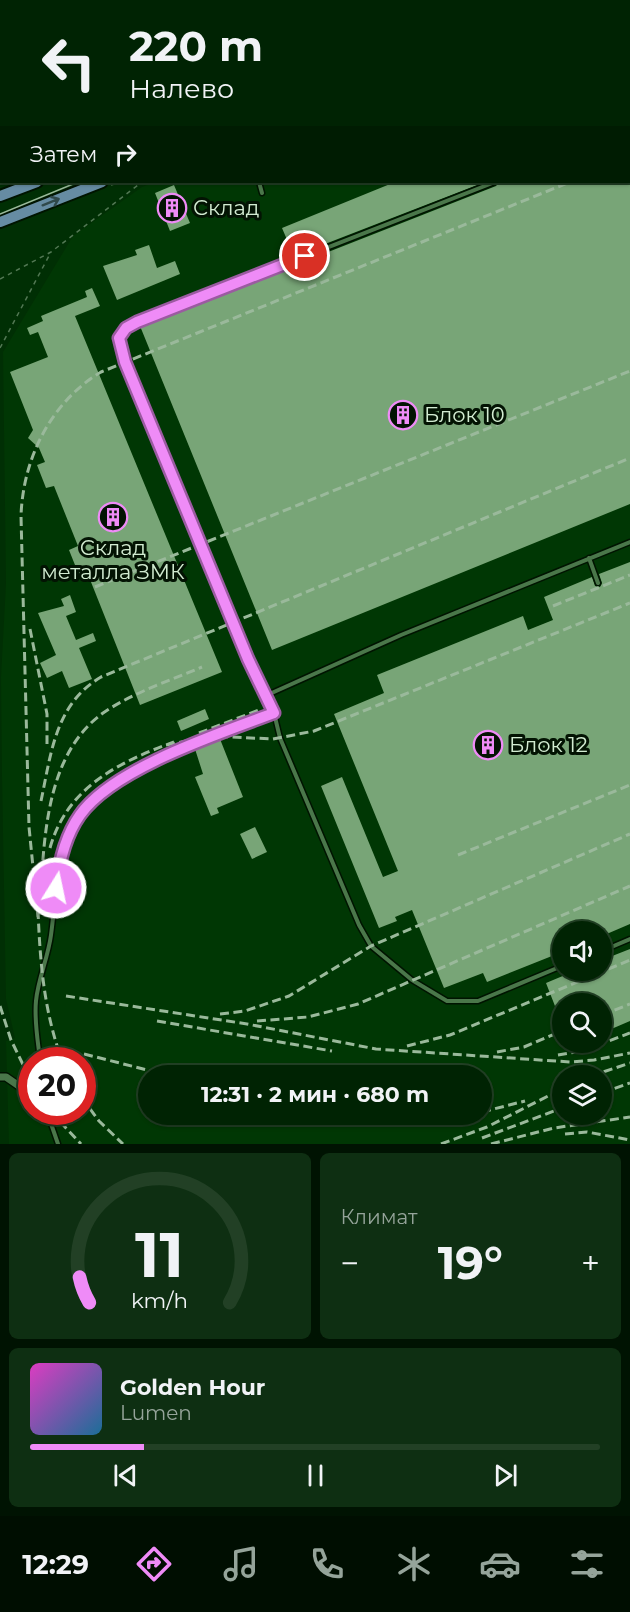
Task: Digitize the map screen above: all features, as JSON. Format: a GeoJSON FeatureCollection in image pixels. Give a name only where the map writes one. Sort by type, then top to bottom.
{"type":"FeatureCollection","features":[{"type":"Feature","properties":{"kind":"main road"},"geometry":{"type":"LineString","coordinates":[[0,196],[34,183]]}},
{"type":"Feature","properties":{"kind":"main road"},"geometry":{"type":"LineString","coordinates":[[0,222],[99,183]]}},
{"type":"Feature","properties":{"kind":"street"},"geometry":{"type":"LineString","coordinates":[[0,1077],[6,1077],[18,1085]]}},
{"type":"Feature","properties":{"kind":"lane"},"geometry":{"type":"LineString","coordinates":[[259,183],[262,193]]}},
{"type":"Feature","properties":{"kind":"lane"},"geometry":{"type":"LineString","coordinates":[[492,183],[137,322],[126,328],[119,338],[125,362],[274,713],[285,748],[359,925],[371,946],[412,980],[447,1001],[478,1001],[552,970]]}},
{"type":"Feature","properties":{"kind":"lane"},"geometry":{"type":"LineString","coordinates":[[265,696],[401,635],[630,542]]}},
{"type":"Feature","properties":{"kind":"lane"},"geometry":{"type":"LineString","coordinates":[[589,558],[598,583]]}},
{"type":"Feature","properties":{"kind":"lane"},"geometry":{"type":"LineString","coordinates":[[39,1047],[36,1001],[50,945],[58,871],[72,829],[81,813],[109,788],[154,762],[211,736],[274,713]]}},
{"type":"Feature","properties":{"kind":"lane"},"geometry":{"type":"LineString","coordinates":[[612,947],[630,939]]}},
{"type":"Feature","properties":{"kind":"lane"},"geometry":{"type":"LineString","coordinates":[[51,1125],[58,1144]]}},
{"type":"Feature","properties":{"kind":"path"},"geometry":{"type":"LineString","coordinates":[[0,279],[51,252],[141,183]]}},
{"type":"Feature","properties":{"kind":"path"},"geometry":{"type":"LineString","coordinates":[[0,348],[51,252]]}},
{"type":"Feature","properties":{"kind":"shaded area"},"geometry":{"type":"Polygon","coordinates":[[[152,183],[630,183],[630,1144],[9,1144],[6,1041],[15,1038],[6,999],[2,777],[1,677],[6,583],[3,352],[73,236],[142,187],[152,183]]]}},
{"type":"Feature","properties":{"kind":"building"},"geometry":{"type":"Polygon","coordinates":[[[393,183],[482,183],[294,256],[282,228],[393,183]]]}},
{"type":"Feature","properties":{"kind":"building","name":"Блок 10"},"geometry":{"type":"Polygon","coordinates":[[[498,183],[630,183],[630,504],[272,650],[140,326],[496,186],[498,183]]]}},
{"type":"Feature","properties":{"kind":"building","name":"Склад"},"geometry":{"type":"Polygon","coordinates":[[[174,185],[190,223],[170,231],[155,193],[174,185]]]}},
{"type":"Feature","properties":{"kind":"building"},"geometry":{"type":"Polygon","coordinates":[[[149,245],[157,268],[175,261],[180,274],[117,300],[103,266],[137,255],[135,250],[149,245]]]}},
{"type":"Feature","properties":{"kind":"building","name":"Склад металла ЗМК"},"geometry":{"type":"Polygon","coordinates":[[[92,288],[100,306],[75,316],[222,672],[140,705],[89,577],[81,580],[69,550],[78,546],[54,486],[46,488],[37,465],[45,462],[39,448],[28,438],[33,430],[10,372],[48,357],[38,332],[30,335],[27,328],[43,321],[41,316],[87,297],[85,291],[92,288]]]}},
{"type":"Feature","properties":{"kind":"building","name":"Блок 12"},"geometry":{"type":"Polygon","coordinates":[[[630,562],[630,924],[612,932],[612,921],[552,921],[552,956],[487,982],[483,973],[444,988],[412,910],[395,917],[397,921],[379,928],[321,786],[342,777],[383,877],[398,871],[334,714],[384,693],[377,675],[523,616],[528,630],[553,620],[544,597],[592,577],[595,586],[600,587],[602,583],[599,574],[630,562]]]}},
{"type":"Feature","properties":{"kind":"building"},"geometry":{"type":"Polygon","coordinates":[[[70,595],[76,612],[66,616],[76,640],[93,633],[96,641],[79,648],[92,679],[69,688],[62,671],[47,678],[40,663],[56,655],[38,613],[64,606],[61,599],[70,595]]]}},
{"type":"Feature","properties":{"kind":"building"},"geometry":{"type":"Polygon","coordinates":[[[205,709],[209,719],[181,731],[177,721],[205,709]]]}},
{"type":"Feature","properties":{"kind":"building"},"geometry":{"type":"Polygon","coordinates":[[[220,739],[243,797],[217,808],[219,813],[211,816],[195,777],[203,774],[195,749],[220,739]]]}},
{"type":"Feature","properties":{"kind":"building"},"geometry":{"type":"Polygon","coordinates":[[[255,827],[267,852],[252,859],[240,834],[255,827]]]}},
{"type":"Feature","properties":{"kind":"building"},"geometry":{"type":"Polygon","coordinates":[[[630,949],[630,1021],[612,1029],[612,993],[552,993],[552,998],[546,983],[552,980],[612,981],[612,956],[630,949]]]}},
{"type":"Feature","properties":{"kind":"tram line"},"geometry":{"type":"LineString","coordinates":[[0,214],[76,183]]}},
{"type":"Feature","properties":{"kind":"railway"},"geometry":{"type":"LineString","coordinates":[[38,917],[29,827],[21,516],[27,473],[34,453],[54,415],[83,384],[101,372],[568,183]]}},
{"type":"Feature","properties":{"kind":"railway"},"geometry":{"type":"LineString","coordinates":[[95,587],[630,371]]}},
{"type":"Feature","properties":{"kind":"railway"},"geometry":{"type":"LineString","coordinates":[[41,801],[52,748],[64,716],[86,688],[101,677],[630,458]]}},
{"type":"Feature","properties":{"kind":"railway"},"geometry":{"type":"LineString","coordinates":[[553,606],[630,575]]}},
{"type":"Feature","properties":{"kind":"railway"},"geometry":{"type":"LineString","coordinates":[[166,745],[211,736],[273,739],[314,731],[630,603]]}},
{"type":"Feature","properties":{"kind":"railway"},"geometry":{"type":"LineString","coordinates":[[30,629],[47,714],[47,744]]}},
{"type":"Feature","properties":{"kind":"railway"},"geometry":{"type":"LineString","coordinates":[[41,887],[45,838],[54,788],[74,744],[89,725],[109,709],[143,691],[202,667]]}},
{"type":"Feature","properties":{"kind":"railway"},"geometry":{"type":"LineString","coordinates":[[199,733],[259,710]]}},
{"type":"Feature","properties":{"kind":"railway"},"geometry":{"type":"LineString","coordinates":[[50,848],[58,827],[82,793],[115,768],[174,742]]}},
{"type":"Feature","properties":{"kind":"railway"},"geometry":{"type":"LineString","coordinates":[[458,855],[630,785]]}},
{"type":"Feature","properties":{"kind":"railway"},"geometry":{"type":"LineString","coordinates":[[220,1014],[245,1011],[289,996],[371,946],[630,834]]}},
{"type":"Feature","properties":{"kind":"railway"},"geometry":{"type":"LineString","coordinates":[[257,1021],[308,1017],[358,1004],[630,886]]}},
{"type":"Feature","properties":{"kind":"railway"},"geometry":{"type":"LineString","coordinates":[[38,910],[44,986],[58,1047]]}},
{"type":"Feature","properties":{"kind":"railway"},"geometry":{"type":"LineString","coordinates":[[407,1046],[450,1035],[630,960]]}},
{"type":"Feature","properties":{"kind":"railway"},"geometry":{"type":"LineString","coordinates":[[66,996],[247,1024],[376,1049],[570,1062],[630,1053]]}},
{"type":"Feature","properties":{"kind":"railway"},"geometry":{"type":"LineString","coordinates":[[612,1011],[630,1004]]}},
{"type":"Feature","properties":{"kind":"railway"},"geometry":{"type":"LineString","coordinates":[[0,1006],[18,1054]]}},
{"type":"Feature","properties":{"kind":"railway"},"geometry":{"type":"LineString","coordinates":[[157,1021],[332,1051]]}},
{"type":"Feature","properties":{"kind":"railway"},"geometry":{"type":"LineString","coordinates":[[558,1055],[582,1051],[630,1033]]}},
{"type":"Feature","properties":{"kind":"railway"},"geometry":{"type":"LineString","coordinates":[[497,1052],[524,1047],[552,1035]]}},
{"type":"Feature","properties":{"kind":"railway"},"geometry":{"type":"LineString","coordinates":[[96,1057],[138,1068]]}},
{"type":"Feature","properties":{"kind":"railway"},"geometry":{"type":"LineString","coordinates":[[612,1069],[630,1063]]}},
{"type":"Feature","properties":{"kind":"railway"},"geometry":{"type":"LineString","coordinates":[[612,1089],[630,1083]]}},
{"type":"Feature","properties":{"kind":"railway"},"geometry":{"type":"LineString","coordinates":[[441,1144],[487,1127],[552,1094]]}},
{"type":"Feature","properties":{"kind":"railway"},"geometry":{"type":"LineString","coordinates":[[492,1109],[525,1101]]}},
{"type":"Feature","properties":{"kind":"railway"},"geometry":{"type":"LineString","coordinates":[[482,1138],[552,1112]]}},
{"type":"Feature","properties":{"kind":"railway"},"geometry":{"type":"LineString","coordinates":[[96,1117],[123,1144]]}},
{"type":"Feature","properties":{"kind":"railway"},"geometry":{"type":"LineString","coordinates":[[491,1144],[554,1128],[630,1117]]}},
{"type":"Feature","properties":{"kind":"railway"},"geometry":{"type":"LineString","coordinates":[[63,1125],[81,1144]]}},
{"type":"Feature","properties":{"kind":"railway"},"geometry":{"type":"LineString","coordinates":[[565,1134],[587,1132],[630,1140]]}},
{"type":"Feature","properties":{"kind":"place","name":"Склад"},"geometry":{"type":"Point","coordinates":[172,208]}},
{"type":"Feature","properties":{"kind":"place","name":"Блок 10"},"geometry":{"type":"Point","coordinates":[403,415]}},
{"type":"Feature","properties":{"kind":"place","name":"Склад металла ЗМК"},"geometry":{"type":"Point","coordinates":[113,517]}},
{"type":"Feature","properties":{"kind":"place","name":"Блок 12"},"geometry":{"type":"Point","coordinates":[488,745]}},
{"type":"Feature","properties":{"kind":"route"},"geometry":{"type":"LineString","coordinates":[[56,888],[64,847],[72,829],[81,813],[109,788],[179,750],[274,713],[248,659],[125,362],[119,338],[126,328],[137,322],[305,256]]}}]}
